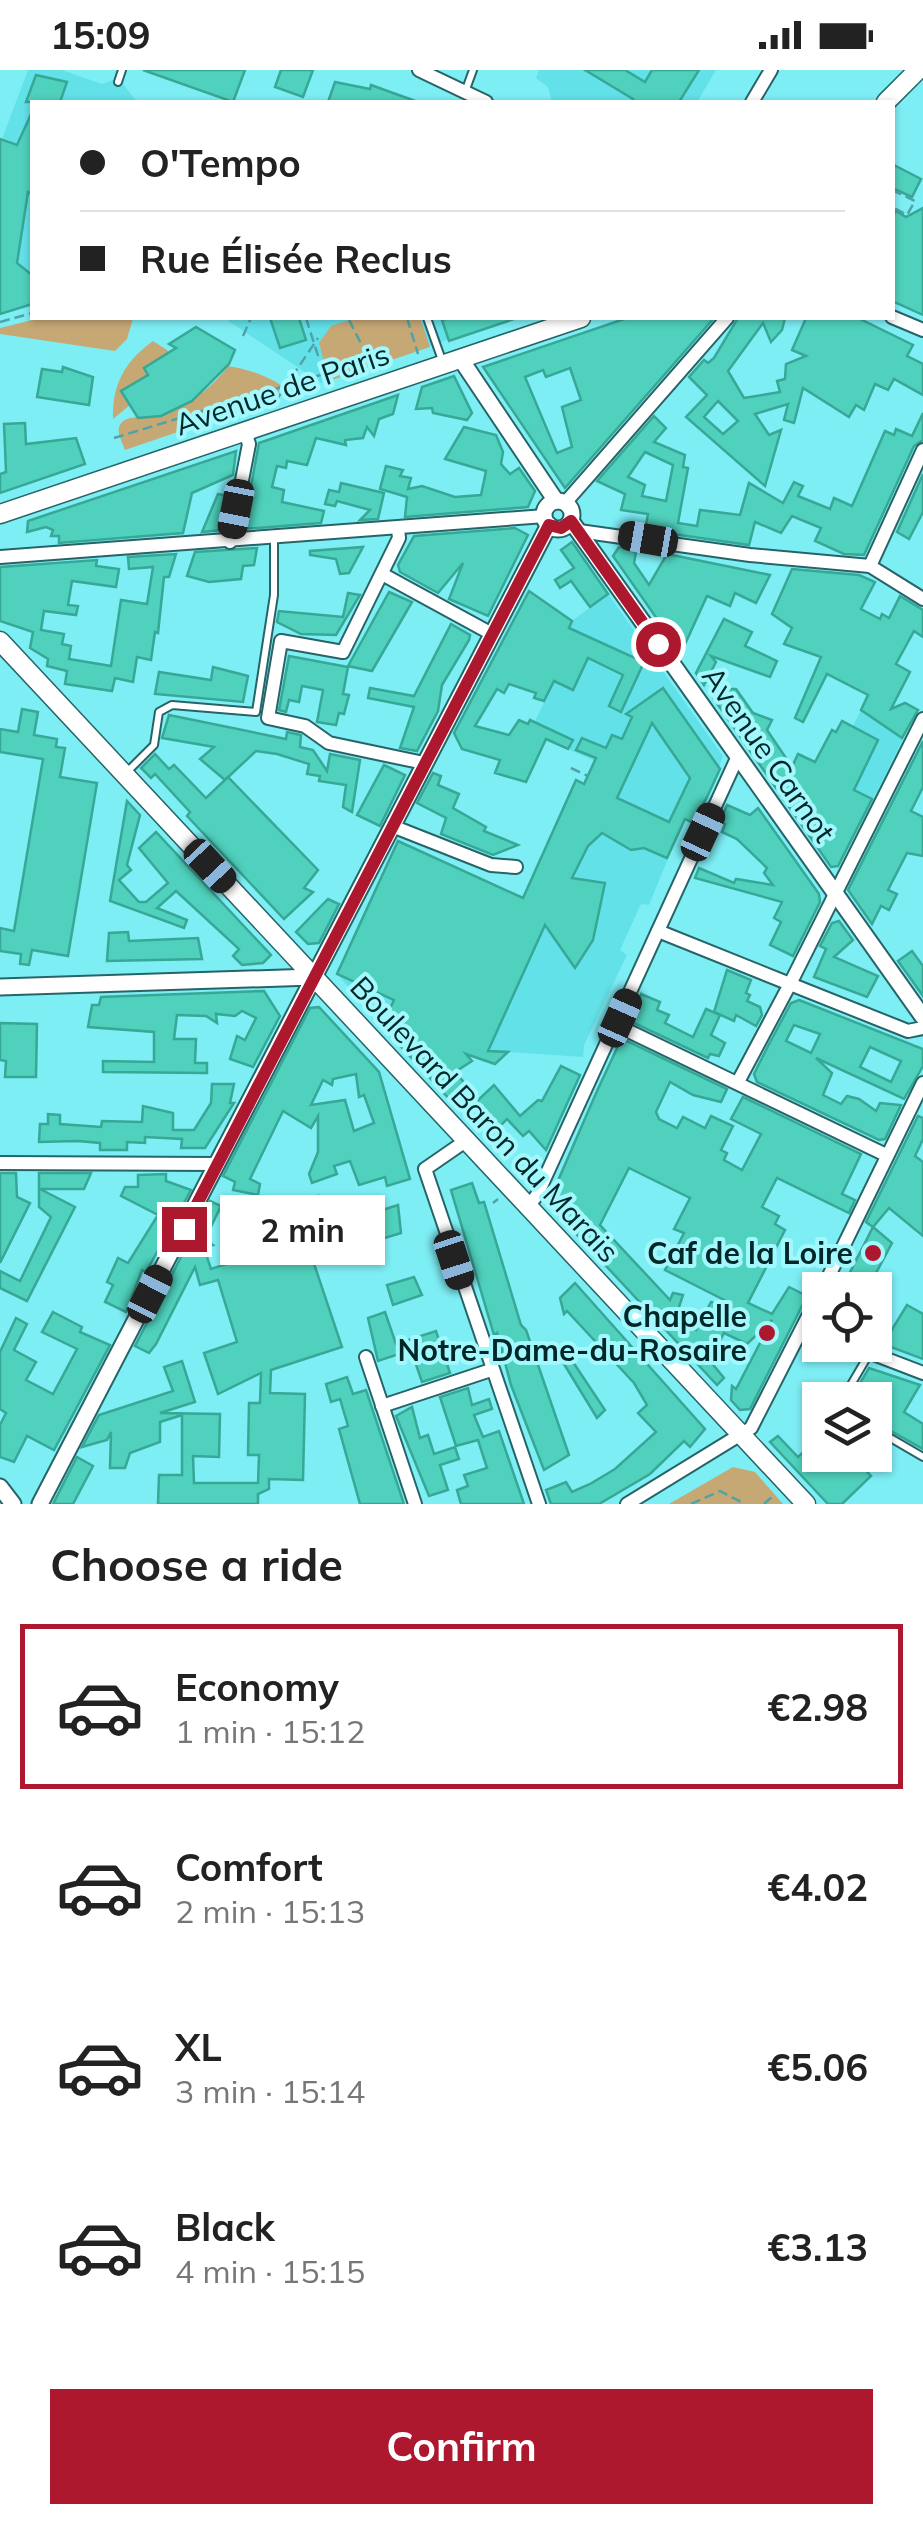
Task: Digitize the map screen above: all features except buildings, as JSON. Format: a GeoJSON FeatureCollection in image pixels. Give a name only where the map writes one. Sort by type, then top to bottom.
{"type":"FeatureCollection","features":[{"type":"Feature","properties":{"kind":"main road"},"geometry":{"type":"LineString","coordinates":[[890,100],[916,72]]}},
{"type":"Feature","properties":{"kind":"main road","name":"Avenue de Paris"},"geometry":{"type":"LineString","coordinates":[[0,514],[575,320]]}},
{"type":"Feature","properties":{"kind":"main road","name":"Boulevard Baron du Marais"},"geometry":{"type":"LineString","coordinates":[[0,642],[806,1504]]}},
{"type":"Feature","properties":{"kind":"street"},"geometry":{"type":"LineString","coordinates":[[419,70],[482,100]]}},
{"type":"Feature","properties":{"kind":"street"},"geometry":{"type":"LineString","coordinates":[[753,100],[771,70]]}},
{"type":"Feature","properties":{"kind":"street"},"geometry":{"type":"LineString","coordinates":[[895,318],[923,330]]}},
{"type":"Feature","properties":{"kind":"street"},"geometry":{"type":"LineString","coordinates":[[40,1504],[492,634],[547,521],[549,505],[560,502],[725,320]]}},
{"type":"Feature","properties":{"kind":"street"},"geometry":{"type":"LineString","coordinates":[[452,361],[560,502]]}},
{"type":"Feature","properties":{"kind":"street"},"geometry":{"type":"LineString","coordinates":[[230,542],[249,444],[246,432]]}},
{"type":"Feature","properties":{"kind":"street"},"geometry":{"type":"LineString","coordinates":[[870,566],[923,450]]}},
{"type":"Feature","properties":{"kind":"street","name":"Avenue Carnot"},"geometry":{"type":"LineString","coordinates":[[560,502],[572,513],[575,526],[923,1017]]}},
{"type":"Feature","properties":{"kind":"street"},"geometry":{"type":"LineString","coordinates":[[0,557],[547,521],[561,528],[575,526],[750,556],[870,566],[923,599]]}},
{"type":"Feature","properties":{"kind":"street"},"geometry":{"type":"LineString","coordinates":[[398,529],[399,538],[343,652],[281,640],[268,718],[305,726],[328,743],[424,763]]}},
{"type":"Feature","properties":{"kind":"street"},"geometry":{"type":"LineString","coordinates":[[595,554],[602,542],[617,534]]}},
{"type":"Feature","properties":{"kind":"street"},"geometry":{"type":"LineString","coordinates":[[382,574],[492,634]]}},
{"type":"Feature","properties":{"kind":"street"},"geometry":{"type":"LineString","coordinates":[[739,1080],[923,719]]}},
{"type":"Feature","properties":{"kind":"street"},"geometry":{"type":"LineString","coordinates":[[528,1206],[538,1196],[738,756]]}},
{"type":"Feature","properties":{"kind":"street"},"geometry":{"type":"LineString","coordinates":[[392,826],[491,865],[516,867]]}},
{"type":"Feature","properties":{"kind":"street"},"geometry":{"type":"LineString","coordinates":[[658,931],[908,1031],[923,1028]]}},
{"type":"Feature","properties":{"kind":"street"},"geometry":{"type":"LineString","coordinates":[[0,987],[313,976]]}},
{"type":"Feature","properties":{"kind":"street"},"geometry":{"type":"LineString","coordinates":[[616,1025],[739,1080],[886,1155]]}},
{"type":"Feature","properties":{"kind":"street"},"geometry":{"type":"LineString","coordinates":[[830,1272],[923,1083]]}},
{"type":"Feature","properties":{"kind":"street"},"geometry":{"type":"LineString","coordinates":[[467,1140],[425,1169],[539,1504]]}},
{"type":"Feature","properties":{"kind":"street"},"geometry":{"type":"LineString","coordinates":[[0,1163],[218,1164]]}},
{"type":"Feature","properties":{"kind":"street"},"geometry":{"type":"LineString","coordinates":[[628,1504],[751,1428],[802,1331]]}},
{"type":"Feature","properties":{"kind":"street"},"geometry":{"type":"LineString","coordinates":[[366,1356],[415,1504]]}},
{"type":"Feature","properties":{"kind":"street"},"geometry":{"type":"LineString","coordinates":[[892,1361],[923,1373]]}},
{"type":"Feature","properties":{"kind":"street"},"geometry":{"type":"LineString","coordinates":[[382,1406],[491,1370]]}},
{"type":"Feature","properties":{"kind":"street"},"geometry":{"type":"LineString","coordinates":[[0,1487],[13,1504]]}},
{"type":"Feature","properties":{"kind":"lane"},"geometry":{"type":"LineString","coordinates":[[118,82],[122,70]]}},
{"type":"Feature","properties":{"kind":"lane"},"geometry":{"type":"LineString","coordinates":[[465,92],[474,70]]}},
{"type":"Feature","properties":{"kind":"lane"},"geometry":{"type":"LineString","coordinates":[[428,320],[452,361]]}},
{"type":"Feature","properties":{"kind":"lane"},"geometry":{"type":"LineString","coordinates":[[124,775],[154,746],[158,712],[172,705],[256,712],[274,595],[274,538]]}},
{"type":"Feature","properties":{"kind":"lane"},"geometry":{"type":"LineString","coordinates":[[892,1439],[923,1457]]}},
{"type":"Feature","properties":{"kind":"path"},"geometry":{"type":"LineString","coordinates":[[895,191],[914,200],[907,215],[895,209]]}},
{"type":"Feature","properties":{"kind":"path"},"geometry":{"type":"LineString","coordinates":[[0,322],[30,314]]}},
{"type":"Feature","properties":{"kind":"path"},"geometry":{"type":"LineString","coordinates":[[242,336],[249,320]]}},
{"type":"Feature","properties":{"kind":"path"},"geometry":{"type":"LineString","coordinates":[[307,320],[327,384]]}},
{"type":"Feature","properties":{"kind":"path"},"geometry":{"type":"LineString","coordinates":[[349,320],[374,369]]}},
{"type":"Feature","properties":{"kind":"path"},"geometry":{"type":"LineString","coordinates":[[408,320],[418,354]]}},
{"type":"Feature","properties":{"kind":"path"},"geometry":{"type":"LineString","coordinates":[[276,402],[316,340]]}},
{"type":"Feature","properties":{"kind":"path"},"geometry":{"type":"LineString","coordinates":[[114,438],[324,374]]}},
{"type":"Feature","properties":{"kind":"path"},"geometry":{"type":"LineString","coordinates":[[163,414],[165,423]]}},
{"type":"Feature","properties":{"kind":"path"},"geometry":{"type":"LineString","coordinates":[[571,768],[588,776]]}},
{"type":"Feature","properties":{"kind":"path"},"geometry":{"type":"LineString","coordinates":[[493,1203],[498,1199]]}},
{"type":"Feature","properties":{"kind":"path"},"geometry":{"type":"LineString","coordinates":[[691,1504],[720,1491],[745,1504]]}},
{"type":"Feature","properties":{"kind":"shaded area"},"geometry":{"type":"Polygon","coordinates":[[[28,70],[62,70],[102,84],[113,80],[122,83],[135,100],[30,100],[30,307],[0,315],[0,144],[28,70]]]}},
{"type":"Feature","properties":{"kind":"shaded area"},"geometry":{"type":"Polygon","coordinates":[[[539,70],[716,70],[698,100],[551,100],[548,87],[536,78],[539,70]]]}},
{"type":"Feature","properties":{"kind":"shaded area"},"geometry":{"type":"Polygon","coordinates":[[[32,320],[132,320],[127,339],[115,351],[0,334],[0,328],[32,320]]]}},
{"type":"Feature","properties":{"kind":"shaded area"},"geometry":{"type":"Polygon","coordinates":[[[227,320],[505,320],[321,383],[227,320]]]}},
{"type":"Feature","properties":{"kind":"shaded area"},"geometry":{"type":"Polygon","coordinates":[[[350,320],[421,320],[430,347],[329,381],[319,343],[331,326],[350,320]]]}},
{"type":"Feature","properties":{"kind":"shaded area"},"geometry":{"type":"Polygon","coordinates":[[[153,341],[170,352],[144,368],[150,379],[143,378],[121,391],[130,405],[113,419],[122,374],[153,341]]]}},
{"type":"Feature","properties":{"kind":"shaded area"},"geometry":{"type":"Polygon","coordinates":[[[228,366],[256,373],[282,386],[274,399],[125,450],[119,432],[121,423],[187,403],[228,366]]]}},
{"type":"Feature","properties":{"kind":"shaded area"},"geometry":{"type":"Polygon","coordinates":[[[608,594],[723,756],[708,795],[693,823],[684,820],[649,905],[641,904],[620,950],[627,955],[584,1045],[583,1057],[400,1045],[337,974],[398,841],[523,898],[576,780],[589,786],[608,767],[530,732],[554,681],[572,621],[608,594]]]}},
{"type":"Feature","properties":{"kind":"shaded area"},"geometry":{"type":"Polygon","coordinates":[[[861,710],[906,733],[866,814],[820,791],[861,710]]]}},
{"type":"Feature","properties":{"kind":"shaded area"},"geometry":{"type":"Polygon","coordinates":[[[733,1467],[755,1472],[783,1504],[669,1504],[733,1467]]]}},
{"type":"Feature","properties":{"kind":"place","name":"Caf de la Loire"},"geometry":{"type":"Point","coordinates":[873,1253]}},
{"type":"Feature","properties":{"kind":"place","name":"Chapelle Notre-Dame-du-Rosaire"},"geometry":{"type":"Point","coordinates":[767,1333]}},
{"type":"Feature","properties":{"kind":"route"},"geometry":{"type":"LineString","coordinates":[[184,1229],[549,525],[561,528],[571,521],[658,644]]}}]}
